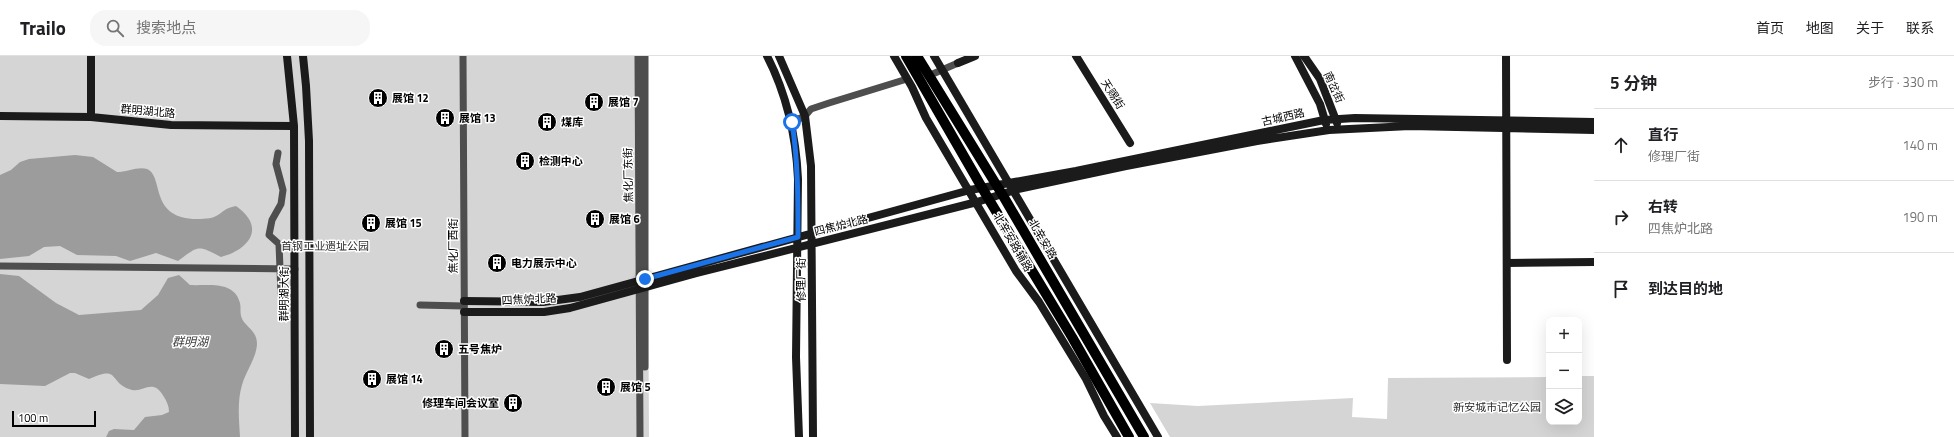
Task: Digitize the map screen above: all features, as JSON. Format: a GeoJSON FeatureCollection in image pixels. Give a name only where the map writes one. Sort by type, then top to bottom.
{"type":"FeatureCollection","features":[{"type":"Feature","properties":{"kind":"main road"},"geometry":{"type":"LineString","coordinates":[[91,56],[91,117]]}},
{"type":"Feature","properties":{"kind":"main road","name":"群明湖大街"},"geometry":{"type":"LineString","coordinates":[[287,56],[294,126],[295,437]]}},
{"type":"Feature","properties":{"kind":"main road"},"geometry":{"type":"LineString","coordinates":[[303,56],[309,141],[310,437]]}},
{"type":"Feature","properties":{"kind":"main road","name":"修理厂街"},"geometry":{"type":"LineString","coordinates":[[767,56],[784,94],[792,122],[796,149],[798,179],[796,357],[799,437]]}},
{"type":"Feature","properties":{"kind":"main road","name":"修理厂街"},"geometry":{"type":"LineString","coordinates":[[779,56],[805,116],[811,166],[813,437]]}},
{"type":"Feature","properties":{"kind":"main road","name":"北辛安路辅路"},"geometry":{"type":"LineString","coordinates":[[894,56],[926,118],[970,190],[1016,271],[1039,302],[1086,379],[1104,416],[1117,437]]}},
{"type":"Feature","properties":{"kind":"main road"},"geometry":{"type":"LineString","coordinates":[[902,56],[907,79]]}},
{"type":"Feature","properties":{"kind":"main road"},"geometry":{"type":"LineString","coordinates":[[906,56],[982,188],[1072,337],[1129,437]]}},
{"type":"Feature","properties":{"kind":"main road","name":"北辛安路"},"geometry":{"type":"LineString","coordinates":[[917,56],[1086,336],[1144,437]]}},
{"type":"Feature","properties":{"kind":"main road"},"geometry":{"type":"LineString","coordinates":[[934,56],[1158,437]]}},
{"type":"Feature","properties":{"kind":"main road"},"geometry":{"type":"LineString","coordinates":[[958,63],[975,56]]}},
{"type":"Feature","properties":{"kind":"main road","name":"天赐街"},"geometry":{"type":"LineString","coordinates":[[1076,56],[1130,143]]}},
{"type":"Feature","properties":{"kind":"main road","name":"南岔街"},"geometry":{"type":"LineString","coordinates":[[1296,56],[1320,104],[1324,120],[1329,130]]}},
{"type":"Feature","properties":{"kind":"main road","name":"南岔街"},"geometry":{"type":"LineString","coordinates":[[1304,56],[1320,78],[1340,129]]}},
{"type":"Feature","properties":{"kind":"main road"},"geometry":{"type":"LineString","coordinates":[[1506,56],[1507,360]]}},
{"type":"Feature","properties":{"kind":"main road","name":"群明湖北路"},"geometry":{"type":"LineString","coordinates":[[0,116],[91,117],[171,125],[294,126]]}},
{"type":"Feature","properties":{"kind":"main road","name":"古城西路"},"geometry":{"type":"LineString","coordinates":[[988,198],[999,190],[1010,187],[1324,120],[1355,118],[1506,124],[1594,130]]}},
{"type":"Feature","properties":{"kind":"main road","name":"古城西路"},"geometry":{"type":"LineString","coordinates":[[1010,187],[1256,141],[1329,130],[1410,126],[1594,122]]}},
{"type":"Feature","properties":{"kind":"main road","name":"四焦炉北路"},"geometry":{"type":"LineString","coordinates":[[464,306],[543,302],[580,297],[970,190],[982,188]]}},
{"type":"Feature","properties":{"kind":"main road","name":"古城西路"},"geometry":{"type":"LineString","coordinates":[[982,188],[999,190]]}},
{"type":"Feature","properties":{"kind":"main road","name":"四焦炉北路"},"geometry":{"type":"LineString","coordinates":[[464,306],[544,312],[593,303],[988,198]]}},
{"type":"Feature","properties":{"kind":"main road"},"geometry":{"type":"LineString","coordinates":[[1507,262],[1594,262]]}},
{"type":"Feature","properties":{"kind":"main road"},"geometry":{"type":"LineString","coordinates":[[1062,275],[1069,308]]}},
{"type":"Feature","properties":{"kind":"main road"},"geometry":{"type":"LineString","coordinates":[[1086,336],[1095,331]]}},
{"type":"Feature","properties":{"kind":"main road"},"geometry":{"type":"LineString","coordinates":[[1072,337],[1086,379]]}},
{"type":"Feature","properties":{"kind":"street","name":"焦化厂西街"},"geometry":{"type":"LineString","coordinates":[[464,56],[465,437]]}},
{"type":"Feature","properties":{"kind":"street","name":"焦化厂东街"},"geometry":{"type":"LineString","coordinates":[[638,56],[643,279]]}},
{"type":"Feature","properties":{"kind":"street","name":"焦化厂东街"},"geometry":{"type":"LineString","coordinates":[[644,56],[644,437]]}},
{"type":"Feature","properties":{"kind":"street"},"geometry":{"type":"LineString","coordinates":[[928,76],[958,63]]}},
{"type":"Feature","properties":{"kind":"street"},"geometry":{"type":"LineString","coordinates":[[792,122],[805,116],[812,109],[907,79]]}},
{"type":"Feature","properties":{"kind":"street"},"geometry":{"type":"LineString","coordinates":[[278,153],[276,164],[283,190],[281,204],[272,220],[269,236],[279,244],[281,294]]}},
{"type":"Feature","properties":{"kind":"street"},"geometry":{"type":"LineString","coordinates":[[0,266],[295,270]]}},
{"type":"Feature","properties":{"kind":"street","name":"焦化厂东街"},"geometry":{"type":"LineString","coordinates":[[640,437],[643,289]]}},
{"type":"Feature","properties":{"kind":"street"},"geometry":{"type":"LineString","coordinates":[[420,305],[464,306]]}},
{"type":"Feature","properties":{"kind":"green space","name":"首钢工业遗址公园"},"geometry":{"type":"Polygon","coordinates":[[[0,56],[647,56],[649,437],[0,437],[0,56]]]}},
{"type":"Feature","properties":{"kind":"green space","name":"新安城市记忆公园"},"geometry":{"type":"Polygon","coordinates":[[[1582,376],[1594,376],[1594,437],[1170,437],[1150,403],[1198,406],[1353,398],[1352,417],[1387,419],[1388,378],[1546,377],[1546,425],[1582,425],[1582,376]]]}},
{"type":"Feature","properties":{"kind":"water"},"geometry":{"type":"Polygon","coordinates":[[[75,155],[93,157],[117,172],[140,168],[147,169],[152,173],[155,179],[164,204],[170,211],[179,216],[193,219],[209,218],[214,217],[226,209],[236,206],[245,214],[250,222],[252,229],[251,236],[240,249],[221,257],[208,250],[199,248],[190,252],[178,261],[156,253],[130,261],[116,256],[77,255],[60,246],[44,247],[29,256],[0,259],[0,175],[11,170],[20,162],[29,159],[75,155]]]}},
{"type":"Feature","properties":{"kind":"water","name":"群明湖"},"geometry":{"type":"Polygon","coordinates":[[[0,274],[19,276],[56,303],[79,315],[141,310],[158,295],[168,278],[179,275],[190,285],[220,286],[226,287],[232,291],[237,296],[240,303],[243,320],[253,331],[257,344],[255,355],[240,391],[240,437],[106,437],[109,431],[114,429],[134,430],[145,417],[162,415],[169,412],[165,399],[160,391],[151,387],[139,390],[129,389],[123,386],[110,374],[99,375],[89,379],[75,373],[70,373],[45,386],[0,384],[0,274]]]}},
{"type":"Feature","properties":{"kind":"place","name":"展馆 12"},"geometry":{"type":"Point","coordinates":[378,98]}},
{"type":"Feature","properties":{"kind":"place","name":"展馆 7"},"geometry":{"type":"Point","coordinates":[594,102]}},
{"type":"Feature","properties":{"kind":"place","name":"展馆 13"},"geometry":{"type":"Point","coordinates":[445,118]}},
{"type":"Feature","properties":{"kind":"place","name":"煤库"},"geometry":{"type":"Point","coordinates":[547,122]}},
{"type":"Feature","properties":{"kind":"place","name":"检测中心"},"geometry":{"type":"Point","coordinates":[525,161]}},
{"type":"Feature","properties":{"kind":"place","name":"展馆 6"},"geometry":{"type":"Point","coordinates":[595,219]}},
{"type":"Feature","properties":{"kind":"place","name":"展馆 15"},"geometry":{"type":"Point","coordinates":[371,223]}},
{"type":"Feature","properties":{"kind":"place","name":"电力展示中心"},"geometry":{"type":"Point","coordinates":[497,263]}},
{"type":"Feature","properties":{"kind":"place","name":"五号焦炉"},"geometry":{"type":"Point","coordinates":[444,349]}},
{"type":"Feature","properties":{"kind":"place","name":"展馆 14"},"geometry":{"type":"Point","coordinates":[372,379]}},
{"type":"Feature","properties":{"kind":"place","name":"展馆 5"},"geometry":{"type":"Point","coordinates":[606,387]}},
{"type":"Feature","properties":{"kind":"place","name":"修理车间会议室"},"geometry":{"type":"Point","coordinates":[513,403]}},
{"type":"Feature","properties":{"kind":"route"},"geometry":{"type":"LineString","coordinates":[[645,279],[798,237],[798,179],[792,122]]}}]}
